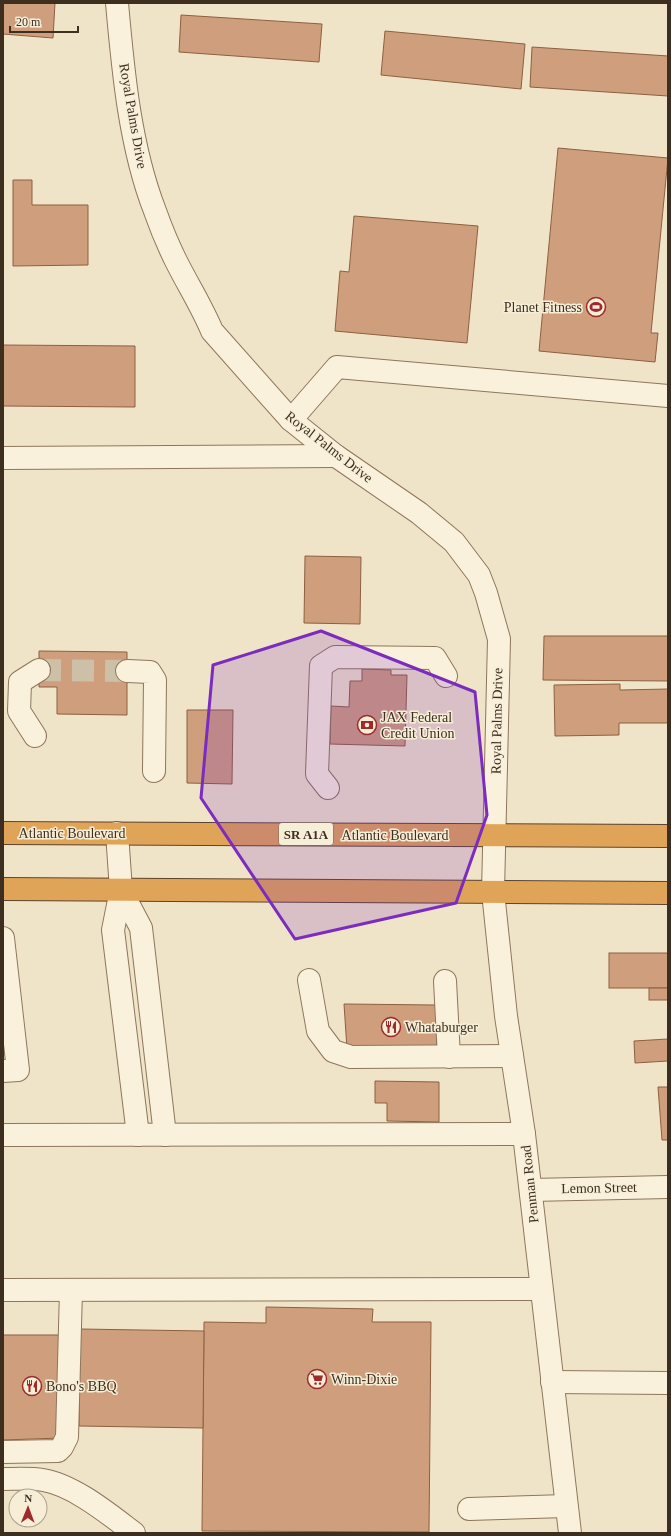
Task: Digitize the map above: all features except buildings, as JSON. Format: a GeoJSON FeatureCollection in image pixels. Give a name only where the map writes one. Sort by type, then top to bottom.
{"type":"FeatureCollection","features":[{"type":"Feature","properties":{"kind":"highway","name":"Atlantic Boulevard"},"geometry":{"type":"LineString","coordinates":[[3,832],[668,836]]}},
{"type":"Feature","properties":{"kind":"highway"},"geometry":{"type":"LineString","coordinates":[[3,889],[668,893]]}},
{"type":"Feature","properties":{"kind":"street","name":"Royal Palms Drive"},"geometry":{"type":"LineString","coordinates":[[117,3],[134,139],[140,163],[154,210],[176,261],[206,316],[212,331],[291,420],[336,456],[419,513],[454,542],[479,575],[499,639],[495,835]]}},
{"type":"Feature","properties":{"kind":"street"},"geometry":{"type":"LineString","coordinates":[[291,420],[337,367],[668,396]]}},
{"type":"Feature","properties":{"kind":"street"},"geometry":{"type":"LineString","coordinates":[[3,458],[336,456]]}},
{"type":"Feature","properties":{"kind":"street"},"geometry":{"type":"LineString","coordinates":[[328,788],[317,774],[321,666],[336,657],[435,658],[446,676]]}},
{"type":"Feature","properties":{"kind":"street"},"geometry":{"type":"LineString","coordinates":[[35,736],[19,712],[20,682],[39,670]]}},
{"type":"Feature","properties":{"kind":"street"},"geometry":{"type":"LineString","coordinates":[[127,671],[150,672],[155,680],[154,771]]}},
{"type":"Feature","properties":{"kind":"street"},"geometry":{"type":"LineString","coordinates":[[117,833],[120,890],[113,930],[138,1134]]}},
{"type":"Feature","properties":{"kind":"street","name":"Penman Road"},"geometry":{"type":"LineString","coordinates":[[495,835],[493,892],[506,1016],[531,1190],[541,1289],[570,1533]]}},
{"type":"Feature","properties":{"kind":"street"},"geometry":{"type":"LineString","coordinates":[[120,890],[141,928],[165,1135]]}},
{"type":"Feature","properties":{"kind":"street"},"geometry":{"type":"LineString","coordinates":[[3,938],[18,1070],[3,1071]]}},
{"type":"Feature","properties":{"kind":"street"},"geometry":{"type":"LineString","coordinates":[[309,980],[318,1032],[333,1051],[351,1057],[512,1056]]}},
{"type":"Feature","properties":{"kind":"street"},"geometry":{"type":"LineString","coordinates":[[445,981],[449,1056]]}},
{"type":"Feature","properties":{"kind":"street"},"geometry":{"type":"LineString","coordinates":[[3,1135],[524,1134]]}},
{"type":"Feature","properties":{"kind":"street","name":"Lemon Street"},"geometry":{"type":"LineString","coordinates":[[531,1190],[668,1187]]}},
{"type":"Feature","properties":{"kind":"street"},"geometry":{"type":"LineString","coordinates":[[3,1290],[541,1289]]}},
{"type":"Feature","properties":{"kind":"street"},"geometry":{"type":"LineString","coordinates":[[3,1452],[58,1451],[62,1447],[66,1437],[71,1290]]}},
{"type":"Feature","properties":{"kind":"street"},"geometry":{"type":"LineString","coordinates":[[552,1382],[668,1383]]}},
{"type":"Feature","properties":{"kind":"street"},"geometry":{"type":"LineString","coordinates":[[3,1479],[43,1480],[57,1484],[91,1502],[134,1533]]}},
{"type":"Feature","properties":{"kind":"street"},"geometry":{"type":"LineString","coordinates":[[469,1509],[566,1506]]}},
{"type":"Feature","properties":{"kind":"highlighted area"},"geometry":{"type":"Polygon","coordinates":[[[321,631],[475,692],[487,815],[456,903],[295,939],[201,798],[213,665],[321,631]]]}},
{"type":"Feature","properties":{"kind":"tunnel"},"geometry":{"type":"LineString","coordinates":[[39,670],[127,671]]}},
{"type":"Feature","properties":{"kind":"place","name":"Planet Fitness"},"geometry":{"type":"Point","coordinates":[596,307]}},
{"type":"Feature","properties":{"kind":"place","name":"JAX Federal Credit Union"},"geometry":{"type":"Point","coordinates":[367,725]}},
{"type":"Feature","properties":{"kind":"place","name":"Whataburger"},"geometry":{"type":"Point","coordinates":[391,1027]}},
{"type":"Feature","properties":{"kind":"place","name":"Winn-Dixie"},"geometry":{"type":"Point","coordinates":[317,1379]}},
{"type":"Feature","properties":{"kind":"place","name":"Bono's BBQ"},"geometry":{"type":"Point","coordinates":[32,1386]}}]}
